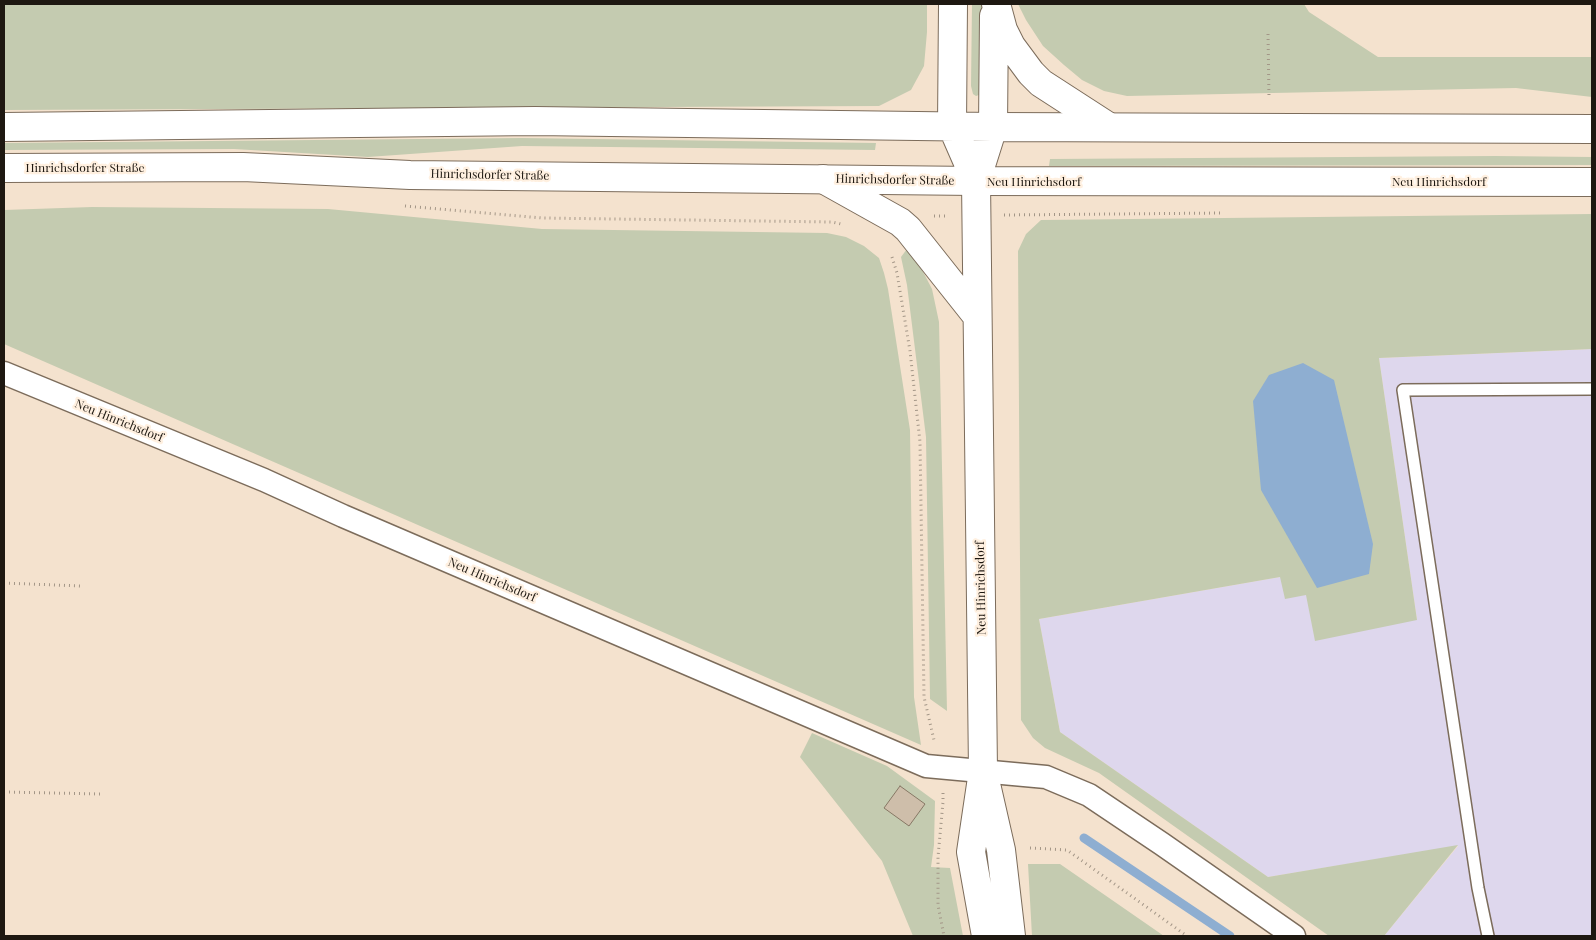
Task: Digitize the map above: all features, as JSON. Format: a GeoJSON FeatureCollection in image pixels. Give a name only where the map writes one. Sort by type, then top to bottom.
{"type":"FeatureCollection","features":[{"type":"Feature","properties":{"kind":"main road"},"geometry":{"type":"LineString","coordinates":[[953,4],[952,126],[976,181]]}},
{"type":"Feature","properties":{"kind":"main road"},"geometry":{"type":"LineString","coordinates":[[976,181],[993,127],[995,4]]}},
{"type":"Feature","properties":{"kind":"main road"},"geometry":{"type":"LineString","coordinates":[[995,4],[1007,38],[1031,74],[1040,83],[1109,127]]}},
{"type":"Feature","properties":{"kind":"main road"},"geometry":{"type":"LineString","coordinates":[[4,127],[535,121],[993,127],[1592,129]]}},
{"type":"Feature","properties":{"kind":"main road","name":"Hinrichsdorfer Straße"},"geometry":{"type":"LineString","coordinates":[[4,168],[243,167],[410,174],[976,181]]}},
{"type":"Feature","properties":{"kind":"main road"},"geometry":{"type":"LineString","coordinates":[[824,180],[889,215],[908,229],[977,316]]}},
{"type":"Feature","properties":{"kind":"main road","name":"Neu Hinrichsdorf"},"geometry":{"type":"LineString","coordinates":[[986,936],[971,852],[983,770],[976,181],[1592,182]]}},
{"type":"Feature","properties":{"kind":"main road","name":"Neu Hinrichsdorf"},"geometry":{"type":"LineString","coordinates":[[983,770],[1002,850],[1011,936]]}},
{"type":"Feature","properties":{"kind":"street","name":"Neu Hinrichsdorf"},"geometry":{"type":"LineString","coordinates":[[4,373],[264,480],[343,516],[926,766],[1046,777],[1090,795],[1294,936]]}},
{"type":"Feature","properties":{"kind":"lane"},"geometry":{"type":"LineString","coordinates":[[1488,936],[1478,888],[1403,390],[1592,390]]}},
{"type":"Feature","properties":{"kind":"path"},"geometry":{"type":"LineString","coordinates":[[1268,34],[1270,128]]}},
{"type":"Feature","properties":{"kind":"path"},"geometry":{"type":"LineString","coordinates":[[397,206],[542,218],[832,222],[850,226]]}},
{"type":"Feature","properties":{"kind":"path"},"geometry":{"type":"LineString","coordinates":[[934,740],[924,697],[920,442],[910,350],[899,282],[889,250],[908,229],[923,217],[1223,213]]}},
{"type":"Feature","properties":{"kind":"path"},"geometry":{"type":"LineString","coordinates":[[4,583],[80,586]]}},
{"type":"Feature","properties":{"kind":"path"},"geometry":{"type":"LineString","coordinates":[[4,792],[101,794]]}},
{"type":"Feature","properties":{"kind":"path"},"geometry":{"type":"LineString","coordinates":[[943,802],[938,857],[938,905],[944,936]]}},
{"type":"Feature","properties":{"kind":"path"},"geometry":{"type":"LineString","coordinates":[[1026,848],[1067,850],[1188,936]]}},
{"type":"Feature","properties":{"kind":"shaded area"},"geometry":{"type":"Polygon","coordinates":[[[1592,349],[1592,936],[1384,936],[1458,846],[1268,877],[1060,732],[1039,619],[1280,577],[1306,595],[1417,620],[1379,358],[1592,349]]]}},
{"type":"Feature","properties":{"kind":"green space"},"geometry":{"type":"Polygon","coordinates":[[[4,4],[927,4],[927,32],[924,66],[911,90],[879,106],[4,110],[4,4]]]}},
{"type":"Feature","properties":{"kind":"green space"},"geometry":{"type":"Polygon","coordinates":[[[972,4],[983,4],[981,87],[979,95],[976,96],[973,94],[971,86],[972,4]]]}},
{"type":"Feature","properties":{"kind":"green space"},"geometry":{"type":"Polygon","coordinates":[[[1018,4],[1304,4],[1309,12],[1378,57],[1592,57],[1592,97],[1516,88],[1127,96],[1104,91],[1082,80],[1064,65],[1043,46],[1018,4]]]}},
{"type":"Feature","properties":{"kind":"green space"},"geometry":{"type":"Polygon","coordinates":[[[522,138],[876,143],[875,150],[522,146],[368,157],[234,149],[4,150],[4,143],[522,138]]]}},
{"type":"Feature","properties":{"kind":"green space"},"geometry":{"type":"Polygon","coordinates":[[[1592,157],[1592,165],[1049,166],[1050,159],[1592,157]]]}},
{"type":"Feature","properties":{"kind":"green space"},"geometry":{"type":"Polygon","coordinates":[[[92,207],[328,209],[542,229],[827,233],[846,237],[864,246],[879,258],[888,289],[910,430],[914,697],[921,745],[4,344],[4,210],[92,207]]]}},
{"type":"Feature","properties":{"kind":"green space"},"geometry":{"type":"Polygon","coordinates":[[[1592,214],[1592,349],[1379,358],[1417,620],[1315,641],[1306,595],[1285,599],[1280,577],[1039,619],[1060,732],[1268,877],[1458,845],[1384,936],[1329,936],[1099,773],[1045,748],[1033,738],[1021,720],[1018,251],[1026,234],[1041,220],[1592,214]]]}},
{"type":"Feature","properties":{"kind":"green space"},"geometry":{"type":"Polygon","coordinates":[[[907,249],[920,266],[932,289],[939,322],[947,711],[930,699],[926,437],[907,285],[901,257],[907,249]]]}},
{"type":"Feature","properties":{"kind":"green space"},"geometry":{"type":"Polygon","coordinates":[[[812,733],[887,766],[935,801],[934,845],[931,867],[950,868],[963,936],[913,936],[882,861],[800,757],[812,733]]]}},
{"type":"Feature","properties":{"kind":"green space"},"geometry":{"type":"Polygon","coordinates":[[[1028,864],[1060,864],[1164,936],[1032,936],[1028,864]]]}},
{"type":"Feature","properties":{"kind":"water"},"geometry":{"type":"Polygon","coordinates":[[[1303,363],[1334,380],[1373,544],[1369,574],[1317,588],[1261,490],[1253,401],[1269,375],[1303,363]]]}},
{"type":"Feature","properties":{"kind":"building"},"geometry":{"type":"Polygon","coordinates":[[[900,786],[925,804],[909,826],[884,808],[900,786]]]}},
{"type":"Feature","properties":{"kind":"waterway"},"geometry":{"type":"LineString","coordinates":[[1084,838],[1230,936]]}}]}
